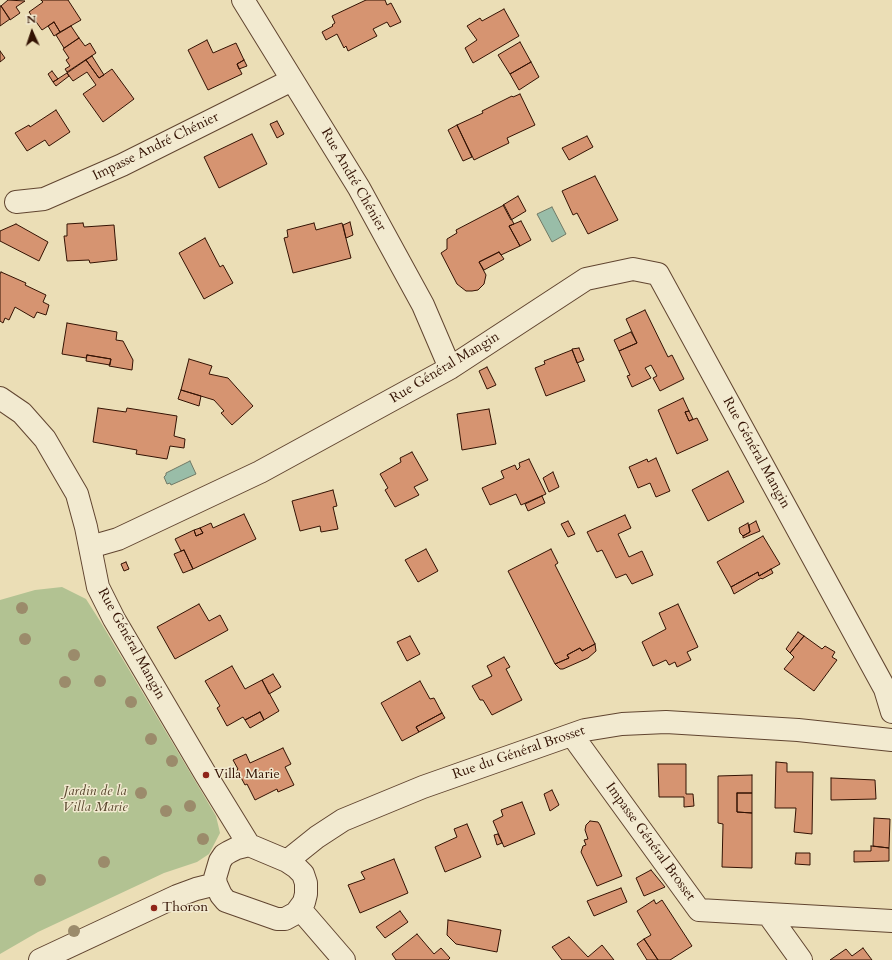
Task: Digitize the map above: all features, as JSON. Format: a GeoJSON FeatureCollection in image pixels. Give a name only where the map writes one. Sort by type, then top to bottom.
{"type":"FeatureCollection","features":[{"type":"Feature","properties":{"kind":"street","name":"Rue André Chénier"},"geometry":{"type":"LineString","coordinates":[[243,0],[360,188],[423,305],[450,368]]}},
{"type":"Feature","properties":{"kind":"street","name":"Impasse André Chénier"},"geometry":{"type":"LineString","coordinates":[[16,202],[44,199],[122,165],[292,80]]}},
{"type":"Feature","properties":{"kind":"street","name":"Rue Général Mangin"},"geometry":{"type":"LineString","coordinates":[[249,845],[114,620],[98,587],[90,547],[118,539],[260,472],[450,368],[586,279],[633,269],[658,274],[885,689],[892,712]]}},
{"type":"Feature","properties":{"kind":"street"},"geometry":{"type":"LineString","coordinates":[[0,398],[22,413],[45,439],[77,494],[90,547]]}},
{"type":"Feature","properties":{"kind":"street","name":"Rue du Général Brosset"},"geometry":{"type":"LineString","coordinates":[[287,861],[317,837],[343,820],[423,787],[584,730],[622,724],[666,722],[798,730],[892,740]]}},
{"type":"Feature","properties":{"kind":"street","name":"Impasse Général Brosset"},"geometry":{"type":"LineString","coordinates":[[572,735],[699,910],[892,921]]}},
{"type":"Feature","properties":{"kind":"street"},"geometry":{"type":"LineString","coordinates":[[249,845],[287,861],[303,874],[306,883],[306,894],[300,909],[285,919],[277,919],[226,901],[221,895],[216,884],[217,869],[220,861],[224,855],[236,848],[249,845]]}},
{"type":"Feature","properties":{"kind":"street"},"geometry":{"type":"LineString","coordinates":[[40,960],[177,896],[216,884]]}},
{"type":"Feature","properties":{"kind":"street"},"geometry":{"type":"LineString","coordinates":[[300,909],[344,960]]}},
{"type":"Feature","properties":{"kind":"street"},"geometry":{"type":"LineString","coordinates":[[768,914],[801,960]]}},
{"type":"Feature","properties":{"kind":"green space","name":"Jardin de la Villa Marie"},"geometry":{"type":"Polygon","coordinates":[[[62,587],[86,599],[216,816],[220,833],[209,854],[197,862],[164,873],[38,932],[0,954],[0,600],[35,590],[62,587]]]}},
{"type":"Feature","properties":{"kind":"shaded area"},"geometry":{"type":"Polygon","coordinates":[[[552,207],[566,234],[552,242],[537,214],[552,207]]]}},
{"type":"Feature","properties":{"kind":"shaded area"},"geometry":{"type":"Polygon","coordinates":[[[190,461],[196,474],[171,485],[170,483],[167,484],[164,477],[166,473],[190,461]]]}},
{"type":"Feature","properties":{"kind":"building"},"geometry":{"type":"Polygon","coordinates":[[[8,0],[25,1],[16,7],[20,13],[10,20],[1,6],[8,0]]]}},
{"type":"Feature","properties":{"kind":"building"},"geometry":{"type":"Polygon","coordinates":[[[41,0],[68,0],[81,20],[60,32],[54,22],[42,30],[29,12],[43,2],[41,0]]]}},
{"type":"Feature","properties":{"kind":"building"},"geometry":{"type":"Polygon","coordinates":[[[366,0],[385,0],[387,5],[391,3],[401,22],[390,27],[387,22],[373,29],[377,36],[348,51],[346,46],[344,48],[337,34],[326,40],[322,32],[333,26],[332,25],[335,23],[332,16],[366,0]]]}},
{"type":"Feature","properties":{"kind":"building"},"geometry":{"type":"Polygon","coordinates":[[[0,6],[10,19],[0,26],[0,6]]]}},
{"type":"Feature","properties":{"kind":"building"},"geometry":{"type":"Polygon","coordinates":[[[504,9],[519,36],[473,63],[465,48],[477,40],[467,26],[480,18],[482,21],[504,9]]]}},
{"type":"Feature","properties":{"kind":"building"},"geometry":{"type":"Polygon","coordinates":[[[54,22],[60,32],[54,36],[48,26],[54,22]]]}},
{"type":"Feature","properties":{"kind":"building"},"geometry":{"type":"Polygon","coordinates":[[[71,26],[79,38],[64,48],[56,35],[71,26]]]}},
{"type":"Feature","properties":{"kind":"building"},"geometry":{"type":"Polygon","coordinates":[[[79,38],[85,46],[90,43],[96,53],[67,72],[65,69],[70,66],[66,60],[69,58],[63,49],[79,38]]]}},
{"type":"Feature","properties":{"kind":"building"},"geometry":{"type":"Polygon","coordinates":[[[207,40],[213,53],[236,43],[244,60],[237,64],[242,74],[208,90],[188,50],[207,40]]]}},
{"type":"Feature","properties":{"kind":"building"},"geometry":{"type":"Polygon","coordinates":[[[520,42],[531,62],[510,74],[498,55],[520,42]]]}},
{"type":"Feature","properties":{"kind":"building"},"geometry":{"type":"Polygon","coordinates":[[[0,51],[5,58],[0,62],[0,51]]]}},
{"type":"Feature","properties":{"kind":"building"},"geometry":{"type":"Polygon","coordinates":[[[92,56],[104,75],[99,78],[86,60],[92,56]]]}},
{"type":"Feature","properties":{"kind":"building"},"geometry":{"type":"Polygon","coordinates":[[[86,60],[99,78],[112,69],[134,99],[103,122],[83,94],[96,85],[87,72],[73,81],[67,73],[86,60]]]}},
{"type":"Feature","properties":{"kind":"building"},"geometry":{"type":"Polygon","coordinates":[[[244,60],[247,66],[239,69],[237,64],[244,60]]]}},
{"type":"Feature","properties":{"kind":"building"},"geometry":{"type":"Polygon","coordinates":[[[531,62],[539,77],[519,90],[510,74],[531,62]]]}},
{"type":"Feature","properties":{"kind":"building"},"geometry":{"type":"Polygon","coordinates":[[[52,71],[58,79],[53,82],[48,74],[52,71]]]}},
{"type":"Feature","properties":{"kind":"building"},"geometry":{"type":"Polygon","coordinates":[[[67,73],[69,76],[56,86],[53,82],[67,73]]]}},
{"type":"Feature","properties":{"kind":"building"},"geometry":{"type":"Polygon","coordinates":[[[520,94],[535,125],[507,138],[509,143],[474,160],[457,125],[483,113],[482,111],[512,96],[513,97],[520,94]]]}},
{"type":"Feature","properties":{"kind":"building"},"geometry":{"type":"Polygon","coordinates":[[[56,110],[70,132],[49,146],[45,140],[27,151],[15,133],[29,125],[30,127],[56,110]]]}},
{"type":"Feature","properties":{"kind":"building"},"geometry":{"type":"Polygon","coordinates":[[[277,121],[284,134],[277,138],[270,124],[277,121]]]}},
{"type":"Feature","properties":{"kind":"building"},"geometry":{"type":"Polygon","coordinates":[[[457,125],[472,157],[463,161],[448,130],[457,125]]]}},
{"type":"Feature","properties":{"kind":"building"},"geometry":{"type":"Polygon","coordinates":[[[252,134],[267,164],[219,188],[204,157],[252,134]]]}},
{"type":"Feature","properties":{"kind":"building"},"geometry":{"type":"Polygon","coordinates":[[[587,136],[593,147],[569,160],[562,148],[587,136]]]}},
{"type":"Feature","properties":{"kind":"building"},"geometry":{"type":"Polygon","coordinates":[[[595,176],[618,220],[588,234],[577,213],[573,215],[562,191],[595,176]]]}},
{"type":"Feature","properties":{"kind":"building"},"geometry":{"type":"Polygon","coordinates":[[[518,196],[526,211],[511,220],[503,205],[518,196]]]}},
{"type":"Feature","properties":{"kind":"building"},"geometry":{"type":"Polygon","coordinates":[[[504,205],[514,224],[509,226],[520,246],[501,255],[499,252],[479,262],[486,275],[484,284],[478,290],[466,291],[457,284],[441,253],[447,249],[447,239],[457,233],[456,230],[504,205]]]}},
{"type":"Feature","properties":{"kind":"building"},"geometry":{"type":"Polygon","coordinates":[[[521,221],[531,240],[520,246],[509,226],[521,221]]]}},
{"type":"Feature","properties":{"kind":"building"},"geometry":{"type":"Polygon","coordinates":[[[350,222],[353,235],[346,238],[343,225],[350,222]]]}},
{"type":"Feature","properties":{"kind":"building"},"geometry":{"type":"Polygon","coordinates":[[[83,223],[84,227],[114,225],[117,260],[90,263],[89,260],[67,261],[64,236],[67,236],[67,224],[83,223]]]}},
{"type":"Feature","properties":{"kind":"building"},"geometry":{"type":"Polygon","coordinates":[[[314,223],[316,230],[342,223],[351,258],[293,273],[284,238],[288,237],[287,230],[314,223]]]}},
{"type":"Feature","properties":{"kind":"building"},"geometry":{"type":"Polygon","coordinates":[[[16,224],[48,242],[39,261],[0,241],[0,231],[16,224]]]}},
{"type":"Feature","properties":{"kind":"building"},"geometry":{"type":"Polygon","coordinates":[[[205,238],[220,267],[223,265],[233,283],[204,299],[179,253],[205,238]]]}},
{"type":"Feature","properties":{"kind":"building"},"geometry":{"type":"Polygon","coordinates":[[[499,252],[504,259],[484,270],[479,262],[499,252]]]}},
{"type":"Feature","properties":{"kind":"building"},"geometry":{"type":"Polygon","coordinates":[[[1,272],[26,283],[25,285],[46,295],[43,302],[49,305],[46,315],[37,312],[34,318],[15,307],[9,320],[5,318],[3,323],[0,321],[1,272]]]}},
{"type":"Feature","properties":{"kind":"building"},"geometry":{"type":"Polygon","coordinates":[[[645,310],[668,357],[672,355],[684,379],[660,391],[653,378],[657,376],[651,365],[645,368],[651,378],[632,387],[627,376],[630,375],[619,351],[637,343],[626,319],[645,310]]]}},
{"type":"Feature","properties":{"kind":"building"},"geometry":{"type":"Polygon","coordinates":[[[67,323],[117,332],[116,340],[123,341],[133,360],[132,370],[109,366],[111,359],[87,355],[86,358],[62,354],[67,323]]]}},
{"type":"Feature","properties":{"kind":"building"},"geometry":{"type":"Polygon","coordinates":[[[631,332],[637,343],[619,351],[614,340],[631,332]]]}},
{"type":"Feature","properties":{"kind":"building"},"geometry":{"type":"Polygon","coordinates":[[[579,348],[584,360],[577,363],[572,349],[579,348]]]}},
{"type":"Feature","properties":{"kind":"building"},"geometry":{"type":"Polygon","coordinates":[[[572,350],[585,381],[546,396],[535,368],[545,364],[544,361],[572,350]]]}},
{"type":"Feature","properties":{"kind":"building"},"geometry":{"type":"Polygon","coordinates":[[[87,355],[111,359],[110,365],[86,361],[87,355]]]}},
{"type":"Feature","properties":{"kind":"building"},"geometry":{"type":"Polygon","coordinates":[[[189,359],[212,366],[209,374],[228,378],[253,406],[232,425],[221,413],[224,411],[214,400],[181,390],[189,359]]]}},
{"type":"Feature","properties":{"kind":"building"},"geometry":{"type":"Polygon","coordinates":[[[487,367],[496,385],[487,389],[479,371],[487,367]]]}},
{"type":"Feature","properties":{"kind":"building"},"geometry":{"type":"Polygon","coordinates":[[[181,390],[201,396],[199,406],[178,399],[181,390]]]}},
{"type":"Feature","properties":{"kind":"building"},"geometry":{"type":"Polygon","coordinates":[[[683,398],[689,411],[685,412],[689,421],[697,418],[708,440],[677,454],[658,410],[683,398]]]}},
{"type":"Feature","properties":{"kind":"building"},"geometry":{"type":"Polygon","coordinates":[[[98,408],[126,412],[127,408],[177,416],[174,436],[185,439],[184,448],[170,446],[167,459],[136,454],[137,450],[93,442],[98,408]]]}},
{"type":"Feature","properties":{"kind":"building"},"geometry":{"type":"Polygon","coordinates":[[[489,409],[496,444],[462,450],[457,414],[489,409]]]}},
{"type":"Feature","properties":{"kind":"building"},"geometry":{"type":"Polygon","coordinates":[[[689,411],[693,419],[689,421],[685,412],[689,411]]]}},
{"type":"Feature","properties":{"kind":"building"},"geometry":{"type":"Polygon","coordinates":[[[412,452],[428,480],[414,487],[419,495],[395,507],[385,490],[388,488],[380,474],[401,462],[400,458],[412,452]]]}},
{"type":"Feature","properties":{"kind":"building"},"geometry":{"type":"Polygon","coordinates":[[[656,458],[670,491],[656,497],[650,483],[638,488],[629,467],[647,459],[648,462],[656,458]]]}},
{"type":"Feature","properties":{"kind":"building"},"geometry":{"type":"Polygon","coordinates":[[[529,459],[546,494],[521,505],[516,494],[490,505],[482,488],[504,478],[501,471],[515,465],[517,470],[520,467],[519,463],[529,459]]]}},
{"type":"Feature","properties":{"kind":"building"},"geometry":{"type":"Polygon","coordinates":[[[728,471],[744,502],[708,521],[692,490],[728,471]]]}},
{"type":"Feature","properties":{"kind":"building"},"geometry":{"type":"Polygon","coordinates":[[[553,472],[559,487],[549,492],[543,478],[553,472]]]}},
{"type":"Feature","properties":{"kind":"building"},"geometry":{"type":"Polygon","coordinates":[[[333,490],[337,506],[333,507],[338,529],[321,532],[320,526],[300,531],[292,501],[333,490]]]}},
{"type":"Feature","properties":{"kind":"building"},"geometry":{"type":"Polygon","coordinates":[[[542,496],[545,503],[528,511],[525,504],[542,496]]]}},
{"type":"Feature","properties":{"kind":"building"},"geometry":{"type":"Polygon","coordinates":[[[244,514],[256,539],[193,569],[184,550],[181,551],[175,539],[194,530],[196,536],[203,533],[200,528],[211,523],[213,528],[244,514]]]}},
{"type":"Feature","properties":{"kind":"building"},"geometry":{"type":"Polygon","coordinates":[[[625,515],[631,528],[618,534],[629,557],[642,551],[653,575],[632,584],[626,574],[616,578],[602,550],[597,552],[587,532],[625,515]]]}},
{"type":"Feature","properties":{"kind":"building"},"geometry":{"type":"Polygon","coordinates":[[[568,521],[575,534],[568,537],[561,524],[568,521]]]}},
{"type":"Feature","properties":{"kind":"building"},"geometry":{"type":"Polygon","coordinates":[[[756,521],[760,531],[743,538],[743,536],[750,532],[749,525],[756,521]]]}},
{"type":"Feature","properties":{"kind":"building"},"geometry":{"type":"Polygon","coordinates":[[[748,523],[750,532],[743,536],[740,533],[739,528],[748,523]]]}},
{"type":"Feature","properties":{"kind":"building"},"geometry":{"type":"Polygon","coordinates":[[[200,528],[203,533],[196,536],[194,530],[200,528]]]}},
{"type":"Feature","properties":{"kind":"building"},"geometry":{"type":"Polygon","coordinates":[[[763,536],[780,564],[759,576],[758,572],[731,587],[717,562],[763,536]]]}},
{"type":"Feature","properties":{"kind":"building"},"geometry":{"type":"Polygon","coordinates":[[[426,549],[438,571],[418,582],[405,560],[426,549]]]}},
{"type":"Feature","properties":{"kind":"building"},"geometry":{"type":"Polygon","coordinates":[[[551,549],[558,563],[555,565],[595,644],[582,651],[580,648],[567,655],[569,658],[555,664],[508,571],[551,549]]]}},
{"type":"Feature","properties":{"kind":"building"},"geometry":{"type":"Polygon","coordinates":[[[184,550],[193,569],[183,573],[174,554],[184,550]]]}},
{"type":"Feature","properties":{"kind":"building"},"geometry":{"type":"Polygon","coordinates":[[[126,562],[129,569],[124,571],[121,564],[126,562]]]}},
{"type":"Feature","properties":{"kind":"building"},"geometry":{"type":"Polygon","coordinates":[[[771,569],[773,573],[762,579],[761,578],[734,594],[731,587],[758,572],[759,576],[771,569]]]}},
{"type":"Feature","properties":{"kind":"building"},"geometry":{"type":"Polygon","coordinates":[[[199,604],[209,621],[220,615],[228,630],[175,659],[157,627],[199,604]]]}},
{"type":"Feature","properties":{"kind":"building"},"geometry":{"type":"Polygon","coordinates":[[[678,604],[698,647],[687,652],[691,660],[677,667],[675,662],[669,665],[666,660],[653,666],[642,642],[666,629],[659,613],[678,604]]]}},
{"type":"Feature","properties":{"kind":"building"},"geometry":{"type":"Polygon","coordinates":[[[798,632],[804,636],[790,653],[786,649],[798,632]]]}},
{"type":"Feature","properties":{"kind":"building"},"geometry":{"type":"Polygon","coordinates":[[[410,636],[420,654],[407,661],[397,642],[410,636]]]}},
{"type":"Feature","properties":{"kind":"building"},"geometry":{"type":"Polygon","coordinates":[[[804,636],[822,649],[825,646],[835,652],[832,657],[837,660],[814,691],[784,669],[794,657],[790,653],[804,636]]]}},
{"type":"Feature","properties":{"kind":"building"},"geometry":{"type":"Polygon","coordinates":[[[595,644],[596,651],[588,658],[563,669],[560,669],[555,664],[569,658],[567,655],[580,648],[582,651],[595,644]]]}},
{"type":"Feature","properties":{"kind":"building"},"geometry":{"type":"Polygon","coordinates":[[[504,657],[510,667],[506,669],[522,700],[492,715],[483,700],[480,700],[472,686],[492,676],[487,666],[504,657]]]}},
{"type":"Feature","properties":{"kind":"building"},"geometry":{"type":"Polygon","coordinates":[[[232,666],[245,689],[262,680],[279,711],[264,720],[260,712],[245,720],[243,717],[227,726],[217,708],[220,706],[205,681],[232,666]]]}},
{"type":"Feature","properties":{"kind":"building"},"geometry":{"type":"Polygon","coordinates":[[[273,674],[281,687],[269,694],[262,680],[273,674]]]}},
{"type":"Feature","properties":{"kind":"building"},"geometry":{"type":"Polygon","coordinates":[[[420,681],[430,699],[434,698],[442,713],[416,727],[419,732],[402,741],[381,703],[420,681]]]}},
{"type":"Feature","properties":{"kind":"building"},"geometry":{"type":"Polygon","coordinates":[[[260,712],[264,720],[250,728],[245,720],[260,712]]]}},
{"type":"Feature","properties":{"kind":"building"},"geometry":{"type":"Polygon","coordinates":[[[442,713],[445,718],[419,732],[416,727],[442,713]]]}},
{"type":"Feature","properties":{"kind":"building"},"geometry":{"type":"Polygon","coordinates":[[[283,748],[291,764],[285,767],[294,785],[278,792],[277,789],[255,800],[247,784],[245,785],[233,760],[246,754],[250,763],[283,748]]]}},
{"type":"Feature","properties":{"kind":"building"},"geometry":{"type":"Polygon","coordinates":[[[776,762],[787,763],[787,772],[813,772],[812,834],[794,832],[796,808],[775,808],[776,762]]]}},
{"type":"Feature","properties":{"kind":"building"},"geometry":{"type":"Polygon","coordinates":[[[658,764],[686,764],[686,794],[693,794],[694,806],[684,807],[684,797],[659,797],[658,764]]]}},
{"type":"Feature","properties":{"kind":"building"},"geometry":{"type":"Polygon","coordinates":[[[752,775],[752,793],[737,793],[737,812],[752,813],[752,868],[722,867],[723,824],[718,823],[718,776],[752,775]]]}},
{"type":"Feature","properties":{"kind":"building"},"geometry":{"type":"Polygon","coordinates":[[[831,778],[875,780],[876,799],[831,800],[831,778]]]}},
{"type":"Feature","properties":{"kind":"building"},"geometry":{"type":"Polygon","coordinates":[[[552,790],[559,805],[550,811],[544,794],[552,790]]]}},
{"type":"Feature","properties":{"kind":"building"},"geometry":{"type":"Polygon","coordinates":[[[737,793],[752,793],[752,813],[737,812],[737,793]]]}},
{"type":"Feature","properties":{"kind":"building"},"geometry":{"type":"Polygon","coordinates":[[[522,802],[535,834],[504,847],[493,821],[503,816],[501,810],[522,802]]]}},
{"type":"Feature","properties":{"kind":"building"},"geometry":{"type":"Polygon","coordinates":[[[874,818],[890,819],[889,848],[873,846],[874,818]]]}},
{"type":"Feature","properties":{"kind":"building"},"geometry":{"type":"Polygon","coordinates":[[[590,821],[598,822],[600,825],[622,876],[597,886],[581,852],[583,846],[586,845],[584,840],[588,839],[585,830],[586,825],[590,821]]]}},
{"type":"Feature","properties":{"kind":"building"},"geometry":{"type":"Polygon","coordinates":[[[467,824],[481,857],[445,872],[435,847],[457,837],[454,829],[467,824]]]}},
{"type":"Feature","properties":{"kind":"building"},"geometry":{"type":"Polygon","coordinates":[[[498,834],[502,843],[497,845],[494,835],[498,834]]]}},
{"type":"Feature","properties":{"kind":"building"},"geometry":{"type":"Polygon","coordinates":[[[871,846],[889,848],[889,861],[854,862],[854,851],[871,851],[871,846]]]}},
{"type":"Feature","properties":{"kind":"building"},"geometry":{"type":"Polygon","coordinates":[[[796,853],[810,853],[810,865],[795,864],[796,853]]]}},
{"type":"Feature","properties":{"kind":"building"},"geometry":{"type":"Polygon","coordinates":[[[394,859],[408,893],[360,913],[348,885],[365,879],[361,872],[394,859]]]}},
{"type":"Feature","properties":{"kind":"building"},"geometry":{"type":"Polygon","coordinates":[[[651,870],[665,887],[644,896],[636,878],[651,870]]]}},
{"type":"Feature","properties":{"kind":"building"},"geometry":{"type":"Polygon","coordinates":[[[621,888],[627,902],[594,916],[587,901],[621,888]]]}},
{"type":"Feature","properties":{"kind":"building"},"geometry":{"type":"Polygon","coordinates":[[[654,900],[656,904],[662,900],[692,946],[670,960],[658,960],[644,939],[651,935],[637,911],[654,900]]]}},
{"type":"Feature","properties":{"kind":"building"},"geometry":{"type":"Polygon","coordinates":[[[400,911],[408,922],[385,938],[376,927],[400,911]]]}},
{"type":"Feature","properties":{"kind":"building"},"geometry":{"type":"Polygon","coordinates":[[[448,920],[501,930],[497,952],[456,944],[447,935],[448,920]]]}},
{"type":"Feature","properties":{"kind":"building"},"geometry":{"type":"Polygon","coordinates":[[[417,934],[434,954],[441,948],[450,958],[448,960],[396,960],[392,954],[417,934]]]}},
{"type":"Feature","properties":{"kind":"building"},"geometry":{"type":"Polygon","coordinates":[[[569,937],[588,957],[602,945],[614,960],[562,960],[552,947],[569,937]]]}},
{"type":"Feature","properties":{"kind":"building"},"geometry":{"type":"Polygon","coordinates":[[[644,939],[658,960],[647,960],[637,944],[644,939]]]}},
{"type":"Feature","properties":{"kind":"building"},"geometry":{"type":"Polygon","coordinates":[[[863,948],[872,960],[830,960],[846,949],[852,956],[863,948]]]}},
{"type":"Feature","properties":{"kind":"place","name":"Villa Marie"},"geometry":{"type":"Point","coordinates":[206,775]}},
{"type":"Feature","properties":{"kind":"place","name":"Thoron"},"geometry":{"type":"Point","coordinates":[154,908]}}]}
